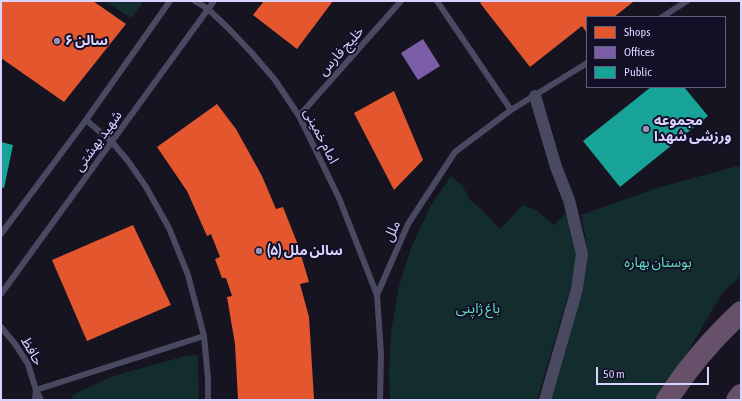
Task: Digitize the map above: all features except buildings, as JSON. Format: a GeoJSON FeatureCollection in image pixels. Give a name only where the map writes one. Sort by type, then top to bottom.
{"type":"FeatureCollection","features":[{"type":"Feature","properties":{"kind":"highway"},"geometry":{"type":"LineString","coordinates":[[667,400],[698,356],[741,312]]}},
{"type":"Feature","properties":{"kind":"highway"},"geometry":{"type":"LineString","coordinates":[[737,400],[741,395]]}},
{"type":"Feature","properties":{"kind":"street"},"geometry":{"type":"LineString","coordinates":[[535,96],[556,167],[569,200],[582,254],[577,289],[545,400]]}},
{"type":"Feature","properties":{"kind":"lane","name":"شهید بهشتی"},"geometry":{"type":"LineString","coordinates":[[1,234],[86,120],[170,1]]}},
{"type":"Feature","properties":{"kind":"lane","name":"امام خمینی"},"geometry":{"type":"LineString","coordinates":[[195,1],[208,9]]}},
{"type":"Feature","properties":{"kind":"lane","name":"امام خمینی"},"geometry":{"type":"LineString","coordinates":[[202,1],[208,9],[251,52],[275,80],[299,116],[339,198],[377,295]]}},
{"type":"Feature","properties":{"kind":"lane","name":"شهید بهشتی"},"geometry":{"type":"LineString","coordinates":[[1,294],[214,1]]}},
{"type":"Feature","properties":{"kind":"lane","name":"خلیج فارس"},"geometry":{"type":"LineString","coordinates":[[299,116],[401,1]]}},
{"type":"Feature","properties":{"kind":"lane"},"geometry":{"type":"LineString","coordinates":[[437,1],[511,110]]}},
{"type":"Feature","properties":{"kind":"lane"},"geometry":{"type":"LineString","coordinates":[[664,16],[688,1]]}},
{"type":"Feature","properties":{"kind":"lane","name":"ملل"},"geometry":{"type":"LineString","coordinates":[[380,400],[380,354],[377,295],[408,224],[455,152],[511,110],[586,64]]}},
{"type":"Feature","properties":{"kind":"lane"},"geometry":{"type":"LineString","coordinates":[[86,120],[112,142],[128,161],[170,228],[188,275],[204,336],[208,379],[208,400]]}},
{"type":"Feature","properties":{"kind":"lane","name":"حافظ"},"geometry":{"type":"LineString","coordinates":[[1,327],[15,344],[28,364],[36,390],[41,400]]}},
{"type":"Feature","properties":{"kind":"lane"},"geometry":{"type":"LineString","coordinates":[[36,390],[204,336]]}},
{"type":"Feature","properties":{"kind":"lane","name":"حافظ"},"geometry":{"type":"LineString","coordinates":[[35,400],[36,390]]}},
{"type":"Feature","properties":{"kind":"green space"},"geometry":{"type":"Polygon","coordinates":[[[104,1],[144,1],[131,18],[104,1]]]}},
{"type":"Feature","properties":{"kind":"green space","name":"بوستان بهاره"},"geometry":{"type":"Polygon","coordinates":[[[741,165],[741,276],[723,292],[659,400],[551,400],[565,346],[583,290],[588,251],[581,215],[657,188],[741,165]]]}},
{"type":"Feature","properties":{"kind":"green space","name":"باغ ژاپنی"},"geometry":{"type":"Polygon","coordinates":[[[451,176],[463,187],[471,201],[500,229],[523,205],[536,210],[554,225],[565,214],[578,226],[578,264],[537,400],[390,400],[389,373],[391,332],[399,286],[411,248],[431,205],[451,176]]]}},
{"type":"Feature","properties":{"kind":"green space"},"geometry":{"type":"Polygon","coordinates":[[[198,355],[199,400],[73,400],[72,395],[113,376],[185,356],[198,355]]]}},
{"type":"Feature","properties":{"kind":"place","name":"سالن ۶"},"geometry":{"type":"Point","coordinates":[57,41]}},
{"type":"Feature","properties":{"kind":"place","name":"مجموعه ورزشی شهدا"},"geometry":{"type":"Point","coordinates":[646,129]}},
{"type":"Feature","properties":{"kind":"place","name":"(۵) سالن ملل"},"geometry":{"type":"Point","coordinates":[259,251]}}]}
